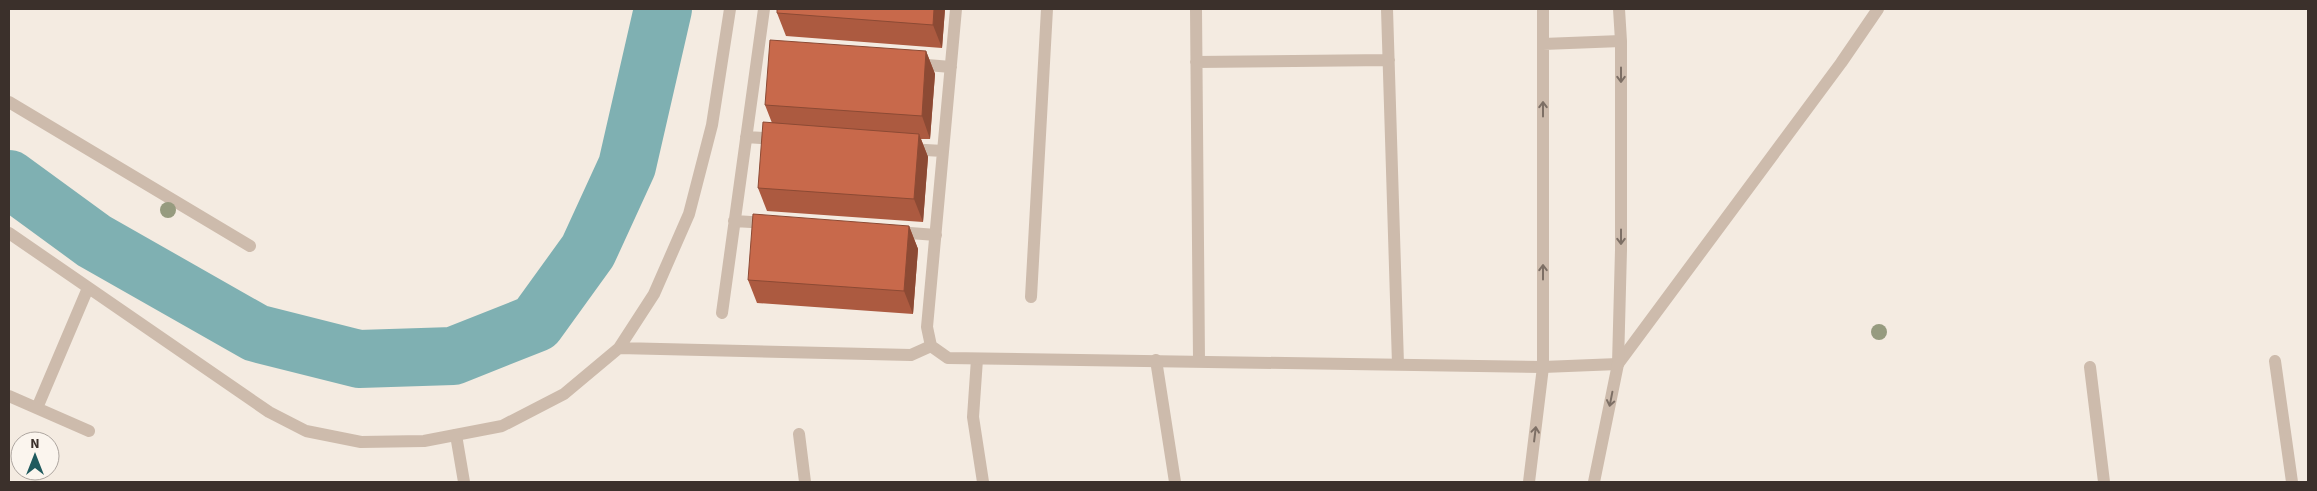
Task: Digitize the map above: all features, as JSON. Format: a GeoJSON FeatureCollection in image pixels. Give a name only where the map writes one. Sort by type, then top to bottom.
{"type":"FeatureCollection","features":[{"type":"Feature","properties":{"kind":"street"},"geometry":{"type":"LineString","coordinates":[[9,233],[269,412],[306,430],[361,442],[424,441],[502,426],[564,394],[619,348],[654,294],[689,214],[712,126],[730,9]]}},
{"type":"Feature","properties":{"kind":"street"},"geometry":{"type":"LineString","coordinates":[[722,313],[746,137],[762,52],[764,9]]}},
{"type":"Feature","properties":{"kind":"street"},"geometry":{"type":"LineString","coordinates":[[956,9],[927,327],[931,346],[948,358],[1199,360],[1543,367],[1618,364]]}},
{"type":"Feature","properties":{"kind":"street"},"geometry":{"type":"LineString","coordinates":[[1031,297],[1047,9]]}},
{"type":"Feature","properties":{"kind":"street"},"geometry":{"type":"LineString","coordinates":[[1196,9],[1199,360]]}},
{"type":"Feature","properties":{"kind":"street"},"geometry":{"type":"LineString","coordinates":[[1386,9],[1398,364]]}},
{"type":"Feature","properties":{"kind":"street"},"geometry":{"type":"LineString","coordinates":[[1528,482],[1543,367],[1543,9]]}},
{"type":"Feature","properties":{"kind":"street"},"geometry":{"type":"LineString","coordinates":[[1594,482],[1618,364],[1621,240],[1621,42],[1619,9]]}},
{"type":"Feature","properties":{"kind":"street"},"geometry":{"type":"LineString","coordinates":[[1618,364],[1841,63],[1878,9]]}},
{"type":"Feature","properties":{"kind":"street"},"geometry":{"type":"LineString","coordinates":[[1543,44],[1621,42]]}},
{"type":"Feature","properties":{"kind":"street"},"geometry":{"type":"LineString","coordinates":[[1196,62],[1388,60]]}},
{"type":"Feature","properties":{"kind":"street"},"geometry":{"type":"LineString","coordinates":[[902,63],[951,67]]}},
{"type":"Feature","properties":{"kind":"street"},"geometry":{"type":"LineString","coordinates":[[9,102],[250,246]]}},
{"type":"Feature","properties":{"kind":"street"},"geometry":{"type":"LineString","coordinates":[[746,137],[795,140]]}},
{"type":"Feature","properties":{"kind":"street"},"geometry":{"type":"LineString","coordinates":[[894,148],[943,151]]}},
{"type":"Feature","properties":{"kind":"street"},"geometry":{"type":"LineString","coordinates":[[734,221],[782,224]]}},
{"type":"Feature","properties":{"kind":"street"},"geometry":{"type":"LineString","coordinates":[[888,231],[936,235]]}},
{"type":"Feature","properties":{"kind":"street"},"geometry":{"type":"LineString","coordinates":[[37,408],[88,288]]}},
{"type":"Feature","properties":{"kind":"street"},"geometry":{"type":"LineString","coordinates":[[619,348],[911,354],[931,346]]}},
{"type":"Feature","properties":{"kind":"street"},"geometry":{"type":"LineString","coordinates":[[977,359],[973,417],[983,482]]}},
{"type":"Feature","properties":{"kind":"street"},"geometry":{"type":"LineString","coordinates":[[1156,360],[1175,482]]}},
{"type":"Feature","properties":{"kind":"street"},"geometry":{"type":"LineString","coordinates":[[2275,361],[2292,482]]}},
{"type":"Feature","properties":{"kind":"street"},"geometry":{"type":"LineString","coordinates":[[2090,367],[2104,482]]}},
{"type":"Feature","properties":{"kind":"street"},"geometry":{"type":"LineString","coordinates":[[9,396],[90,431]]}},
{"type":"Feature","properties":{"kind":"street"},"geometry":{"type":"LineString","coordinates":[[799,434],[805,482]]}},
{"type":"Feature","properties":{"kind":"street"},"geometry":{"type":"LineString","coordinates":[[456,435],[464,482]]}},
{"type":"Feature","properties":{"kind":"building"},"geometry":{"type":"Polygon","coordinates":[[[777,9],[934,9],[933,25],[777,13],[777,9]]]}},
{"type":"Feature","properties":{"kind":"building"},"geometry":{"type":"Polygon","coordinates":[[[770,40],[926,51],[922,116],[765,105],[770,40]]]}},
{"type":"Feature","properties":{"kind":"building"},"geometry":{"type":"Polygon","coordinates":[[[763,122],[919,134],[914,199],[758,188],[763,122]]]}},
{"type":"Feature","properties":{"kind":"building"},"geometry":{"type":"Polygon","coordinates":[[[753,214],[909,226],[904,291],[748,280],[753,214]]]}},
{"type":"Feature","properties":{"kind":"waterway"},"geometry":{"type":"LineString","coordinates":[[9,179],[94,241],[256,333],[359,359],[453,356],[536,323],[588,251],[627,166],[663,9]]}}]}
